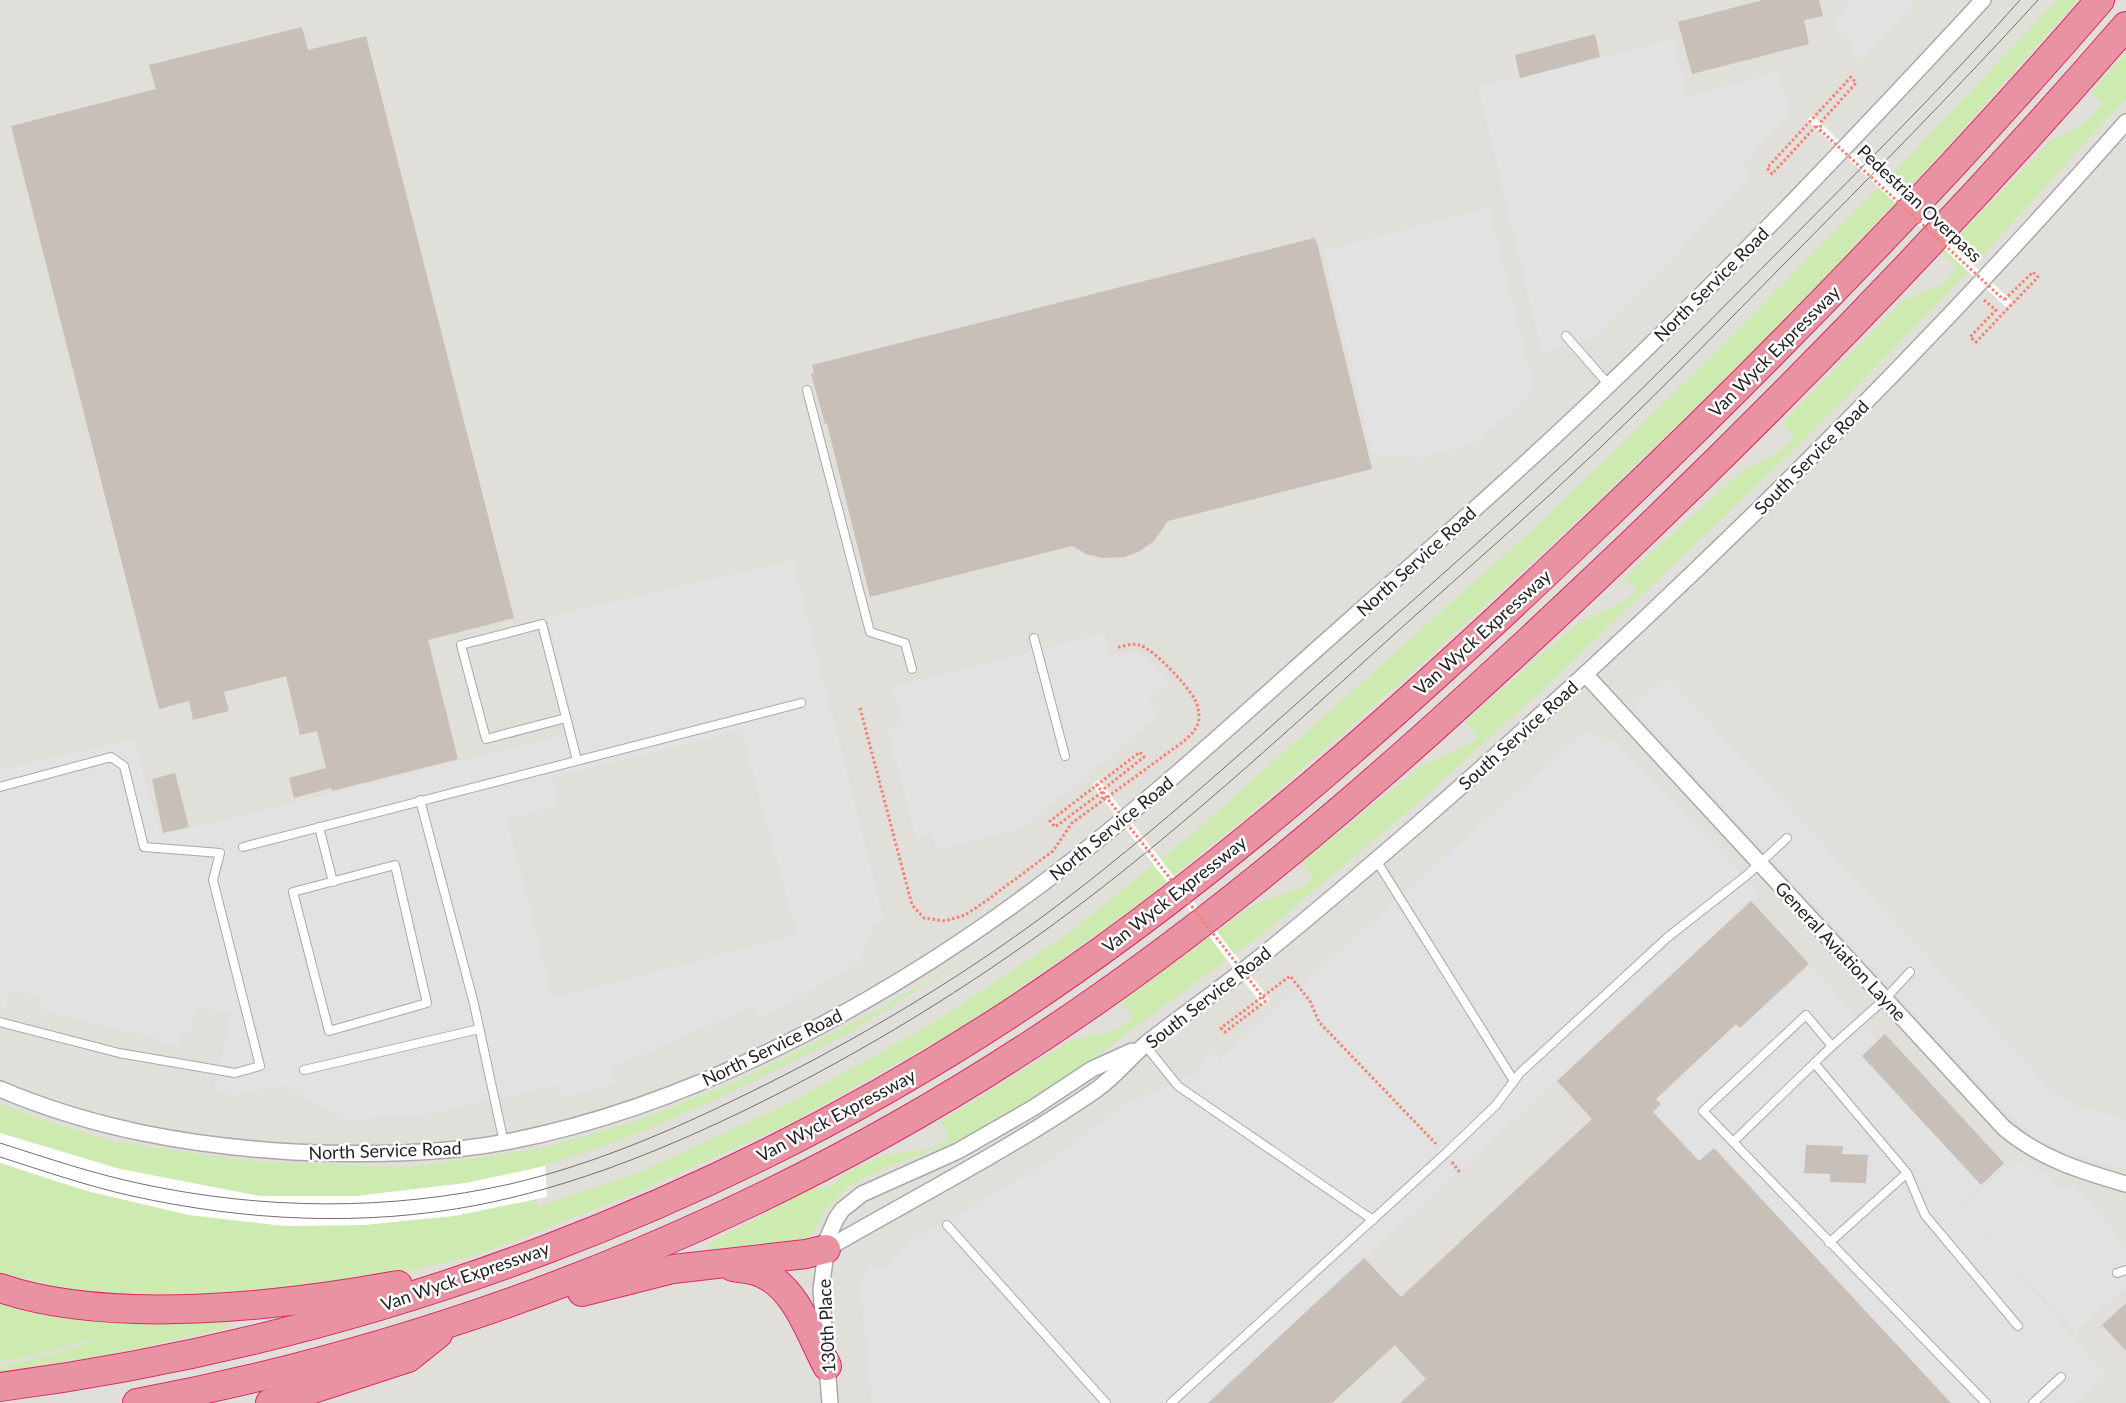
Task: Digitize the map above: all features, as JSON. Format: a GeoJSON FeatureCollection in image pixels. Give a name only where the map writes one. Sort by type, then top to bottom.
{"type":"FeatureCollection","features":[{"type":"Feature","properties":{"kind":"highway","name":"Van Wyck Expressway"},"geometry":{"type":"LineString","coordinates":[[0,1387],[140,1364],[262,1338],[354,1313],[505,1265],[681,1194],[774,1150],[879,1094],[962,1045],[1041,994],[1132,929],[1220,861],[1459,654],[1644,480],[1868,255],[1985,129],[2100,0]]}},
{"type":"Feature","properties":{"kind":"highway","name":"Van Wyck Expressway"},"geometry":{"type":"LineString","coordinates":[[137,1403],[300,1367],[453,1322],[600,1269],[690,1231],[776,1191],[853,1150],[943,1100],[1017,1054],[1102,997],[1204,921],[1310,834],[1474,690],[1587,586],[1718,460],[1952,220],[2126,26]]}},
{"type":"Feature","properties":{"kind":"highway"},"geometry":{"type":"LineString","coordinates":[[482,1312],[609,1286],[649,1273],[806,1254],[826,1249]]}},
{"type":"Feature","properties":{"kind":"highway"},"geometry":{"type":"LineString","coordinates":[[719,1264],[764,1274],[778,1284],[797,1308],[827,1366]]}},
{"type":"Feature","properties":{"kind":"highway"},"geometry":{"type":"LineString","coordinates":[[0,1288],[44,1300],[80,1305],[143,1308],[217,1306],[351,1293],[505,1265]]}},
{"type":"Feature","properties":{"kind":"highway"},"geometry":{"type":"LineString","coordinates":[[270,1403],[408,1358],[453,1322]]}},
{"type":"Feature","properties":{"kind":"street","name":"North Service Road"},"geometry":{"type":"LineString","coordinates":[[0,1089],[44,1107],[106,1125],[178,1140],[237,1147],[357,1153],[426,1151],[504,1143],[618,1113],[724,1071],[856,1005],[997,917],[1074,859],[1170,780],[1464,519],[1609,385],[1813,182],[1983,0]]}},
{"type":"Feature","properties":{"kind":"street","name":"South Service Road"},"geometry":{"type":"LineString","coordinates":[[826,1249],[1100,1087],[1145,1045],[1265,954],[1376,860],[1585,674],[1755,513],[1871,398],[1973,290],[2126,122]]}},
{"type":"Feature","properties":{"kind":"street","name":"General Aviation Layne"},"geometry":{"type":"LineString","coordinates":[[1585,674],[1991,1115],[2020,1141],[2058,1163],[2126,1184]]}},
{"type":"Feature","properties":{"kind":"street","name":"130th Place"},"geometry":{"type":"LineString","coordinates":[[830,1403],[821,1290],[826,1249],[836,1219],[848,1205],[862,1194],[958,1152],[1034,1108],[1092,1069],[1145,1045]]}},
{"type":"Feature","properties":{"kind":"lane"},"geometry":{"type":"LineString","coordinates":[[1566,336],[1609,385]]}},
{"type":"Feature","properties":{"kind":"lane"},"geometry":{"type":"LineString","coordinates":[[806,390],[870,632],[905,642],[912,668]]}},
{"type":"Feature","properties":{"kind":"lane"},"geometry":{"type":"LineString","coordinates":[[566,718],[486,739],[461,645],[542,624],[577,760]]}},
{"type":"Feature","properties":{"kind":"lane"},"geometry":{"type":"LineString","coordinates":[[1034,638],[1065,756]]}},
{"type":"Feature","properties":{"kind":"lane"},"geometry":{"type":"LineString","coordinates":[[243,847],[801,703]]}},
{"type":"Feature","properties":{"kind":"lane"},"geometry":{"type":"LineString","coordinates":[[0,787],[111,757],[124,766],[144,846],[220,853],[213,880],[260,1066],[236,1074],[119,1053],[0,1022]]}},
{"type":"Feature","properties":{"kind":"lane"},"geometry":{"type":"LineString","coordinates":[[420,800],[479,1029],[504,1143]]}},
{"type":"Feature","properties":{"kind":"lane"},"geometry":{"type":"LineString","coordinates":[[319,827],[333,882]]}},
{"type":"Feature","properties":{"kind":"lane"},"geometry":{"type":"LineString","coordinates":[[1171,1403],[1446,1154],[1496,1105],[1514,1081],[1679,927],[1760,864],[1786,838]]}},
{"type":"Feature","properties":{"kind":"lane"},"geometry":{"type":"LineString","coordinates":[[1376,860],[1514,1081]]}},
{"type":"Feature","properties":{"kind":"lane"},"geometry":{"type":"LineString","coordinates":[[395,865],[427,1003],[328,1031],[293,892],[333,882],[395,865]]}},
{"type":"Feature","properties":{"kind":"lane"},"geometry":{"type":"LineString","coordinates":[[1733,1142],[1832,1046],[1885,999],[1910,972]]}},
{"type":"Feature","properties":{"kind":"lane"},"geometry":{"type":"LineString","coordinates":[[1832,1046],[1806,1015],[1703,1111],[1986,1403]]}},
{"type":"Feature","properties":{"kind":"lane"},"geometry":{"type":"LineString","coordinates":[[304,1070],[479,1029]]}},
{"type":"Feature","properties":{"kind":"lane"},"geometry":{"type":"LineString","coordinates":[[1145,1045],[1178,1086],[1373,1220]]}},
{"type":"Feature","properties":{"kind":"lane"},"geometry":{"type":"LineString","coordinates":[[1815,1064],[1906,1173],[1925,1215],[2018,1326]]}},
{"type":"Feature","properties":{"kind":"lane"},"geometry":{"type":"LineString","coordinates":[[1829,1243],[1906,1173]]}},
{"type":"Feature","properties":{"kind":"lane"},"geometry":{"type":"LineString","coordinates":[[947,1225],[1106,1403]]}},
{"type":"Feature","properties":{"kind":"lane"},"geometry":{"type":"LineString","coordinates":[[2117,1273],[2126,1270]]}},
{"type":"Feature","properties":{"kind":"lane"},"geometry":{"type":"LineString","coordinates":[[2033,1403],[2060,1376]]}},
{"type":"Feature","properties":{"kind":"path","name":"Pedestrian Overpass"},"geometry":{"type":"LineString","coordinates":[[1820,132],[1821,122],[1856,84],[1851,77],[1766,168],[1772,174],[1816,126],[2004,300],[2032,272],[2038,277],[1976,342],[1970,337],[1996,310],[1973,290]]}},
{"type":"Feature","properties":{"kind":"path"},"geometry":{"type":"LineString","coordinates":[[860,708],[912,906],[924,918],[944,920],[965,915],[1053,852],[1072,822],[1184,741],[1193,732],[1199,721],[1194,698],[1152,653],[1137,645],[1116,648]]}},
{"type":"Feature","properties":{"kind":"path"},"geometry":{"type":"LineString","coordinates":[[1101,800],[1105,788],[1144,757],[1140,752],[1050,821],[1055,827],[1102,792]]}},
{"type":"Feature","properties":{"kind":"path"},"geometry":{"type":"LineString","coordinates":[[1096,784],[1102,792],[1266,1001],[1225,1032],[1221,1028],[1290,976],[1310,1001],[1319,1022],[1446,1154],[1461,1174]]}},
{"type":"Feature","properties":{"kind":"shaded area"},"geometry":{"type":"Polygon","coordinates":[[[0,0],[2126,0],[2126,1403],[0,1403],[0,0]]]}},
{"type":"Feature","properties":{"kind":"shaded area"},"geometry":{"type":"Polygon","coordinates":[[[1853,0],[1916,0],[1862,61],[1850,50],[1855,44],[1832,24],[1853,0]]]}},
{"type":"Feature","properties":{"kind":"shaded area"},"geometry":{"type":"Polygon","coordinates":[[[1673,39],[1687,96],[1779,72],[1790,114],[1741,166],[1751,177],[1594,339],[1542,353],[1478,86],[1520,76],[1521,78],[1673,39]]]}},
{"type":"Feature","properties":{"kind":"shaded area"},"geometry":{"type":"Polygon","coordinates":[[[1489,208],[1535,390],[1474,444],[1420,458],[1372,454],[1323,251],[1489,208]]]}},
{"type":"Feature","properties":{"kind":"shaded area"},"geometry":{"type":"Polygon","coordinates":[[[793,560],[884,919],[874,925],[860,953],[864,960],[762,1018],[754,1006],[612,1068],[616,1084],[562,1098],[558,1085],[427,1114],[343,1120],[284,1085],[229,1096],[214,1088],[232,1012],[195,1008],[191,1034],[179,1030],[180,1047],[157,1042],[157,1038],[43,1011],[38,995],[10,992],[5,1010],[0,1011],[0,770],[134,739],[161,835],[576,733],[548,617],[793,560]],[[741,730],[552,778],[558,805],[507,819],[553,998],[797,935],[741,730]]]}},
{"type":"Feature","properties":{"kind":"shaded area"},"geometry":{"type":"Polygon","coordinates":[[[1104,633],[1110,657],[1132,652],[1143,654],[1170,681],[1148,701],[1160,715],[1021,829],[936,850],[932,834],[916,838],[887,728],[902,724],[893,687],[1104,633]]]}},
{"type":"Feature","properties":{"kind":"shaded area"},"geometry":{"type":"Polygon","coordinates":[[[1667,677],[2052,1091],[2075,1105],[2126,1119],[2126,1169],[2084,1158],[2039,1141],[1991,1097],[1632,706],[1667,677]]]}},
{"type":"Feature","properties":{"kind":"shaded area"},"geometry":{"type":"Polygon","coordinates":[[[1588,729],[1602,744],[1610,738],[1760,892],[1208,1403],[872,1403],[860,1282],[868,1264],[881,1270],[916,1238],[1047,1163],[1130,1102],[1196,1073],[1210,1052],[1220,1059],[1588,729]]]}},
{"type":"Feature","properties":{"kind":"shaded area"},"geometry":{"type":"Polygon","coordinates":[[[1809,963],[1877,1041],[1862,1056],[1981,1185],[1959,1203],[2106,1376],[2076,1403],[1951,1403],[1714,1148],[1677,1182],[1659,1163],[1681,1142],[1653,1112],[1661,1104],[1656,1099],[1736,1024],[1740,1028],[1809,963]]]}},
{"type":"Feature","properties":{"kind":"shaded area"},"geometry":{"type":"Polygon","coordinates":[[[2015,1160],[2044,1173],[2063,1191],[2073,1183],[2126,1246],[2126,1286],[2075,1332],[1962,1206],[2015,1160]]]}},
{"type":"Feature","properties":{"kind":"green space"},"geometry":{"type":"Polygon","coordinates":[[[2057,0],[2078,0],[1910,188],[1767,338],[1594,505],[1409,675],[1255,810],[1138,905],[976,1019],[793,1122],[633,1194],[478,1255],[355,1283],[211,1298],[80,1292],[0,1273],[0,1104],[52,1123],[117,1142],[249,1161],[411,1167],[543,1148],[634,1122],[733,1083],[869,1015],[979,950],[851,1032],[717,1099],[632,1136],[532,1170],[537,1207],[633,1175],[792,1102],[933,1023],[1065,936],[1199,828],[1538,525],[1711,357],[1900,166],[2057,0]]]}},
{"type":"Feature","properties":{"kind":"green space"},"geometry":{"type":"Polygon","coordinates":[[[2126,52],[2126,98],[1950,291],[1809,435],[1558,675],[1420,801],[1267,930],[1081,1067],[990,1125],[950,1144],[880,1170],[848,1187],[826,1209],[807,1242],[710,1252],[708,1244],[811,1188],[829,1187],[847,1172],[881,1156],[931,1149],[949,1137],[941,1121],[1071,1040],[1115,1031],[1133,1018],[1121,1002],[1255,904],[1301,888],[1314,877],[1302,862],[1421,766],[1465,746],[1478,737],[1465,721],[1578,623],[1625,601],[1637,590],[1624,578],[1743,470],[1780,452],[1794,438],[1782,423],[1903,301],[1944,283],[1956,267],[1942,253],[2051,140],[2082,126],[2103,104],[2091,92],[2126,52]]]}},
{"type":"Feature","properties":{"kind":"green space"},"geometry":{"type":"Polygon","coordinates":[[[0,1300],[142,1320],[227,1322],[228,1328],[99,1357],[0,1371],[0,1367],[40,1358],[93,1341],[93,1339],[40,1354],[0,1362],[0,1300]]]}},
{"type":"Feature","properties":{"kind":"pier"},"geometry":{"type":"Polygon","coordinates":[[[1812,115],[2012,301],[2006,307],[1807,120],[1812,115]]]}},
{"type":"Feature","properties":{"kind":"pier"},"geometry":{"type":"Polygon","coordinates":[[[1099,780],[1270,1000],[1263,1006],[1092,785],[1099,780]]]}},
{"type":"Feature","properties":{"kind":"pier"},"geometry":{"type":"Polygon","coordinates":[[[0,1133],[120,1169],[260,1196],[356,1196],[466,1183],[545,1166],[547,1197],[454,1216],[364,1225],[284,1226],[189,1215],[87,1191],[0,1163],[0,1133]]]}},
{"type":"Feature","properties":{"kind":"building"},"geometry":{"type":"Polygon","coordinates":[[[1763,0],[1819,0],[1823,16],[1804,20],[1809,44],[1692,74],[1678,22],[1763,0]]]}},
{"type":"Feature","properties":{"kind":"building"},"geometry":{"type":"Polygon","coordinates":[[[302,27],[308,50],[366,36],[514,618],[428,640],[458,759],[332,791],[331,788],[294,798],[289,778],[326,768],[317,731],[300,735],[286,676],[224,692],[229,711],[193,720],[189,701],[159,709],[11,126],[156,89],[149,65],[302,27]]]}},
{"type":"Feature","properties":{"kind":"building"},"geometry":{"type":"Polygon","coordinates":[[[1595,34],[1600,57],[1520,78],[1515,55],[1595,34]]]}},
{"type":"Feature","properties":{"kind":"building"},"geometry":{"type":"Polygon","coordinates":[[[1314,238],[1317,243],[1372,469],[1168,521],[1153,542],[1140,551],[1125,557],[1102,558],[1086,554],[1072,546],[870,597],[827,424],[825,424],[811,374],[814,373],[812,365],[1314,238]]]}},
{"type":"Feature","properties":{"kind":"building"},"geometry":{"type":"Polygon","coordinates":[[[175,773],[189,827],[163,833],[152,779],[175,773]]]}},
{"type":"Feature","properties":{"kind":"building"},"geometry":{"type":"Polygon","coordinates":[[[1751,901],[1809,964],[1740,1028],[1736,1024],[1656,1099],[1661,1104],[1653,1112],[1699,1161],[1714,1148],[1951,1403],[1400,1403],[1426,1379],[1395,1345],[1332,1403],[1208,1403],[1364,1258],[1401,1297],[1592,1119],[1557,1081],[1751,901]]]}},
{"type":"Feature","properties":{"kind":"building"},"geometry":{"type":"Polygon","coordinates":[[[1885,1034],[2004,1163],[1981,1185],[1862,1056],[1885,1034]]]}},
{"type":"Feature","properties":{"kind":"building"},"geometry":{"type":"Polygon","coordinates":[[[1806,1145],[1843,1146],[1842,1154],[1868,1155],[1866,1183],[1830,1182],[1830,1174],[1804,1173],[1806,1145]]]}},
{"type":"Feature","properties":{"kind":"building"},"geometry":{"type":"Polygon","coordinates":[[[2126,1303],[2126,1351],[2102,1325],[2126,1303]]]}},
{"type":"Feature","properties":{"kind":"tram line"},"geometry":{"type":"LineString","coordinates":[[0,1143],[124,1180],[188,1193],[234,1199],[280,1203],[373,1203],[464,1193],[539,1177],[595,1159],[676,1127],[810,1062],[888,1018],[1002,946],[1126,852],[1426,589],[1598,432],[1653,378],[1906,122],[2020,0]]}},
{"type":"Feature","properties":{"kind":"tram line"},"geometry":{"type":"LineString","coordinates":[[0,1157],[115,1192],[218,1211],[261,1216],[305,1218],[392,1216],[435,1212],[512,1198],[578,1179],[642,1156],[737,1114],[817,1073],[896,1029],[1010,955],[1093,895],[1138,859],[1227,784],[1527,516],[1626,423],[1695,354],[1977,66],[2038,0]]}}]}
